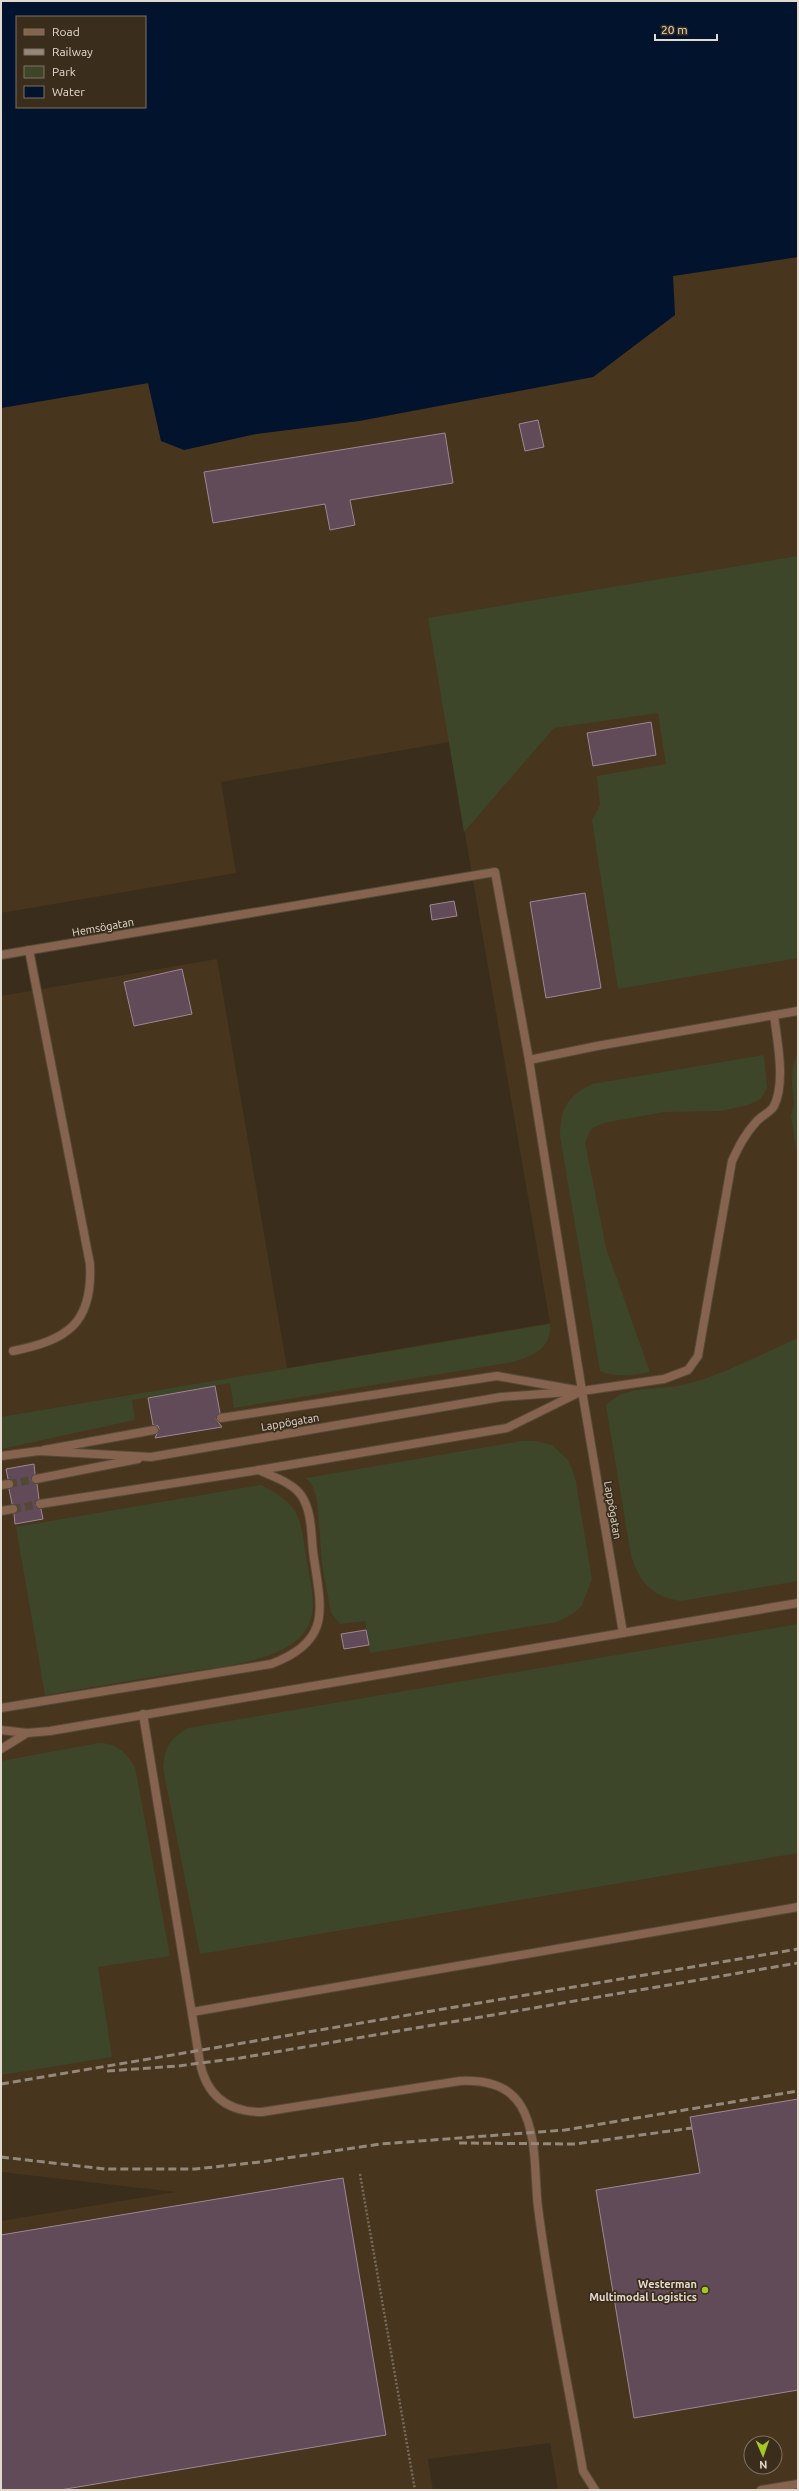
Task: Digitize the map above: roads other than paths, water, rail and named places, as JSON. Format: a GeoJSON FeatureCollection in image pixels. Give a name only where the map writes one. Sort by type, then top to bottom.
{"type":"FeatureCollection","features":[{"type":"Feature","properties":{"kind":"street","name":"Hemsögatan"},"geometry":{"type":"LineString","coordinates":[[1,955],[495,872],[528,1060]]}},
{"type":"Feature","properties":{"kind":"street"},"geometry":{"type":"LineString","coordinates":[[13,1351],[43,1344],[60,1337],[76,1323],[85,1308],[91,1284],[90,1264],[29,950]]}},
{"type":"Feature","properties":{"kind":"street"},"geometry":{"type":"LineString","coordinates":[[582,1391],[528,1060],[798,1011]]}},
{"type":"Feature","properties":{"kind":"street"},"geometry":{"type":"LineString","coordinates":[[40,1504],[259,1470],[507,1428],[582,1391],[664,1378],[688,1370],[698,1356],[732,1160],[742,1139],[757,1120],[774,1107],[778,1091],[779,1052],[774,1015]]}},
{"type":"Feature","properties":{"kind":"street"},"geometry":{"type":"LineString","coordinates":[[221,1418],[497,1376],[582,1391]]}},
{"type":"Feature","properties":{"kind":"street","name":"Lappögatan"},"geometry":{"type":"LineString","coordinates":[[1,1456],[39,1451],[151,1457],[501,1397],[582,1391],[623,1633]]}},
{"type":"Feature","properties":{"kind":"street"},"geometry":{"type":"LineString","coordinates":[[39,1451],[154,1430]]}},
{"type":"Feature","properties":{"kind":"street"},"geometry":{"type":"LineString","coordinates":[[36,1479],[151,1457]]}},
{"type":"Feature","properties":{"kind":"street"},"geometry":{"type":"LineString","coordinates":[[1,1708],[271,1664],[285,1658],[306,1644],[313,1635],[318,1623],[321,1602],[308,1510],[295,1489],[259,1470]]}},
{"type":"Feature","properties":{"kind":"street"},"geometry":{"type":"LineString","coordinates":[[1,1511],[13,1509]]}},
{"type":"Feature","properties":{"kind":"street"},"geometry":{"type":"LineString","coordinates":[[1,1730],[27,1733],[50,1731],[798,1603]]}},
{"type":"Feature","properties":{"kind":"street"},"geometry":{"type":"LineString","coordinates":[[143,1714],[192,2012],[205,2080],[211,2091],[221,2101],[233,2108],[248,2112],[262,2112],[460,2081],[479,2080],[496,2085],[520,2105],[528,2121],[538,2208],[583,2471],[595,2490]]}},
{"type":"Feature","properties":{"kind":"street"},"geometry":{"type":"LineString","coordinates":[[1,1749],[27,1733]]}},
{"type":"Feature","properties":{"kind":"street"},"geometry":{"type":"LineString","coordinates":[[192,2012],[798,1907]]}},
{"type":"Feature","properties":{"kind":"street"},"geometry":{"type":"LineString","coordinates":[[761,2490],[798,2484]]}},
{"type":"Feature","properties":{"kind":"water"},"geometry":{"type":"Polygon","coordinates":[[[1,1],[798,1],[798,257],[673,276],[675,315],[593,377],[359,421],[256,434],[184,450],[161,441],[148,383],[1,408],[1,1]]]}},
{"type":"Feature","properties":{"kind":"tunnel"},"geometry":{"type":"LineString","coordinates":[[9,1484],[36,1479]]}},
{"type":"Feature","properties":{"kind":"tunnel"},"geometry":{"type":"LineString","coordinates":[[13,1509],[40,1504]]}},
{"type":"Feature","properties":{"kind":"railway"},"geometry":{"type":"LineString","coordinates":[[1,2084],[798,1949]]}},
{"type":"Feature","properties":{"kind":"railway"},"geometry":{"type":"LineString","coordinates":[[107,2071],[178,2066],[240,2058],[798,1963]]}},
{"type":"Feature","properties":{"kind":"railway"},"geometry":{"type":"LineString","coordinates":[[1,2157],[105,2169],[195,2169],[260,2162],[380,2144],[565,2130],[798,2091]]}},
{"type":"Feature","properties":{"kind":"railway"},"geometry":{"type":"LineString","coordinates":[[459,2143],[575,2144],[692,2128]]}},
{"type":"Feature","properties":{"kind":"place","name":"Westerman Multimodal Logistics"},"geometry":{"type":"Point","coordinates":[705,2290]}}]}
